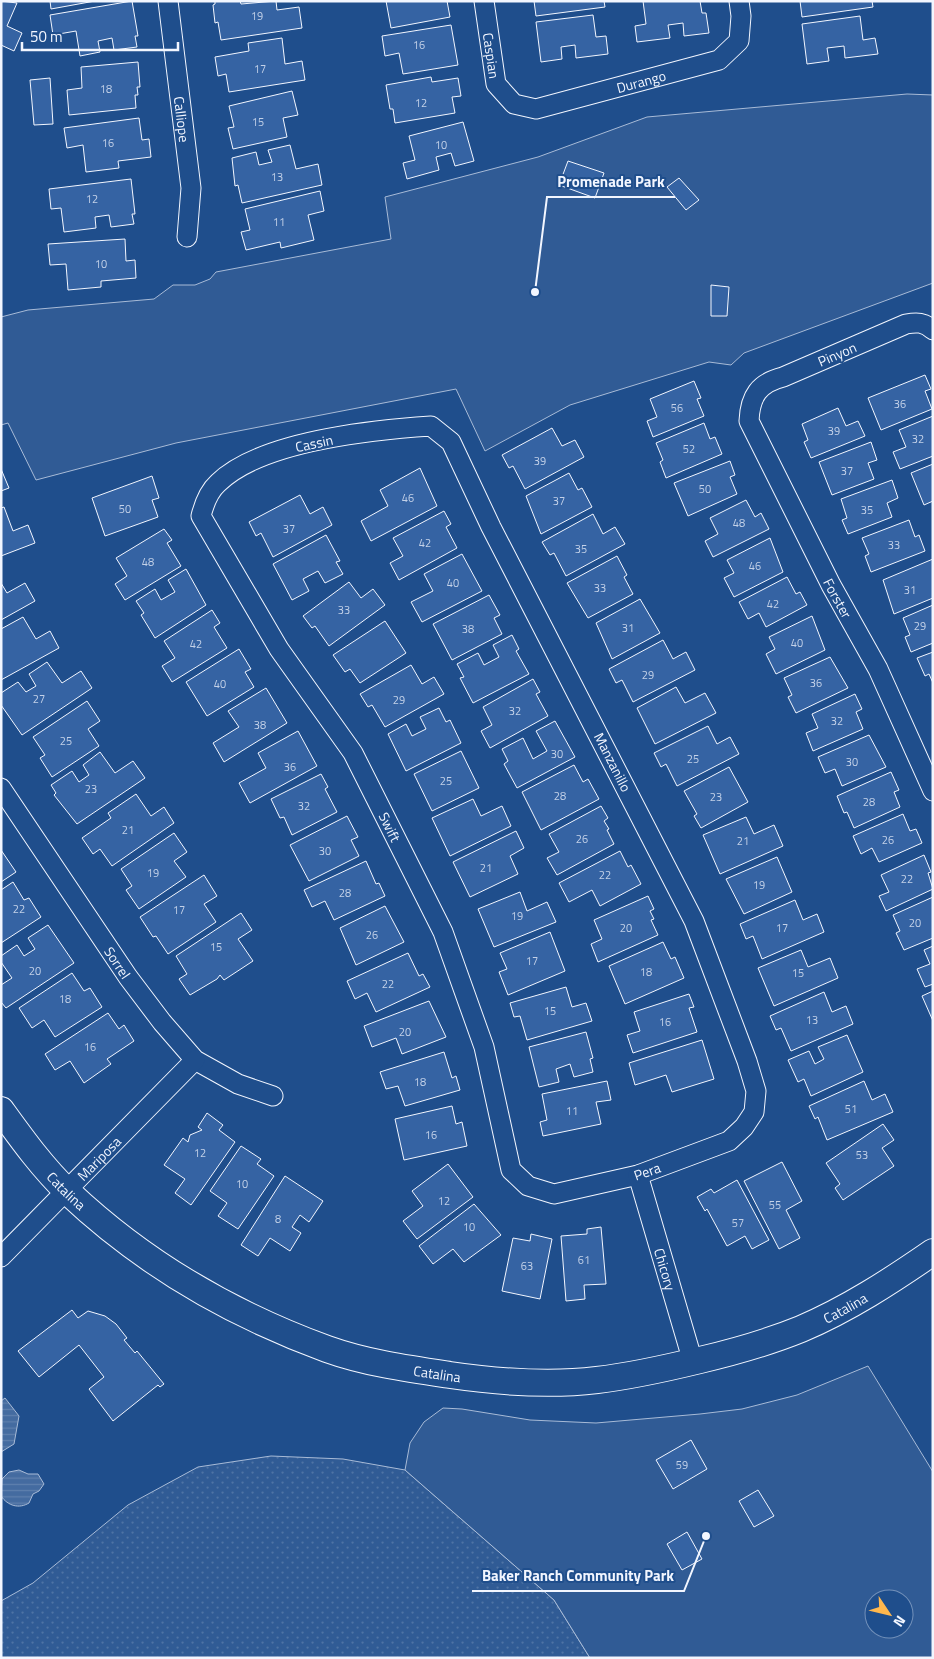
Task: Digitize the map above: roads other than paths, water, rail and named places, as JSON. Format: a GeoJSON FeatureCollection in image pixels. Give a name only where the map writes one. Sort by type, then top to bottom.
{"type":"FeatureCollection","features":[{"type":"Feature","properties":{"kind":"street","name":"Calliope"},"geometry":{"type":"LineString","coordinates":[[168,1],[191,188],[187,236]]}},
{"type":"Feature","properties":{"kind":"street","name":"Caspian"},"geometry":{"type":"LineString","coordinates":[[484,1],[496,84],[514,104]]}},
{"type":"Feature","properties":{"kind":"street","name":"Durango"},"geometry":{"type":"LineString","coordinates":[[514,104],[536,109],[719,60],[739,41],[740,9]]}},
{"type":"Feature","properties":{"kind":"street","name":"Pinyon"},"geometry":{"type":"LineString","coordinates":[[750,405],[759,387],[770,380],[783,377],[906,324],[916,322],[926,324],[933,330]]}},
{"type":"Feature","properties":{"kind":"street","name":"Forster"},"geometry":{"type":"LineString","coordinates":[[750,405],[749,421],[756,436],[831,585],[878,669],[933,791]]}},
{"type":"Feature","properties":{"kind":"street","name":"Cassin"},"geometry":{"type":"LineString","coordinates":[[200,516],[206,497],[218,482],[246,463],[297,445],[382,429],[431,426],[451,442]]}},
{"type":"Feature","properties":{"kind":"street","name":"Manzanillo"},"geometry":{"type":"LineString","coordinates":[[451,442],[492,527],[694,920],[747,1061],[756,1091]]}},
{"type":"Feature","properties":{"kind":"street","name":"Swift"},"geometry":{"type":"LineString","coordinates":[[200,516],[279,649],[353,753],[443,932],[484,1047],[510,1170]]}},
{"type":"Feature","properties":{"kind":"street","name":"Sorrel"},"geometry":{"type":"LineString","coordinates":[[1,788],[128,977],[162,1022],[195,1060],[238,1084],[273,1096]]}},
{"type":"Feature","properties":{"kind":"street","name":"Mariposa"},"geometry":{"type":"LineString","coordinates":[[1,1257],[195,1060]]}},
{"type":"Feature","properties":{"kind":"street","name":"Pera"},"geometry":{"type":"LineString","coordinates":[[510,1170],[528,1186],[554,1194],[638,1176],[729,1141],[744,1127],[754,1112],[756,1091]]}},
{"type":"Feature","properties":{"kind":"street","name":"Catalina"},"geometry":{"type":"LineString","coordinates":[[1,1110],[37,1159],[66,1190],[139,1252],[195,1288],[254,1319],[328,1350],[376,1363],[486,1380],[542,1382],[596,1380],[693,1362],[742,1350],[801,1329],[887,1283],[933,1252]]}},
{"type":"Feature","properties":{"kind":"street","name":"Chicory"},"geometry":{"type":"LineString","coordinates":[[638,1176],[693,1362]]}},
{"type":"Feature","properties":{"kind":"place","name":"Promenade Park"},"geometry":{"type":"Point","coordinates":[535,292]}},
{"type":"Feature","properties":{"kind":"place","name":"Baker Ranch Community Park"},"geometry":{"type":"Point","coordinates":[706,1536]}}]}
